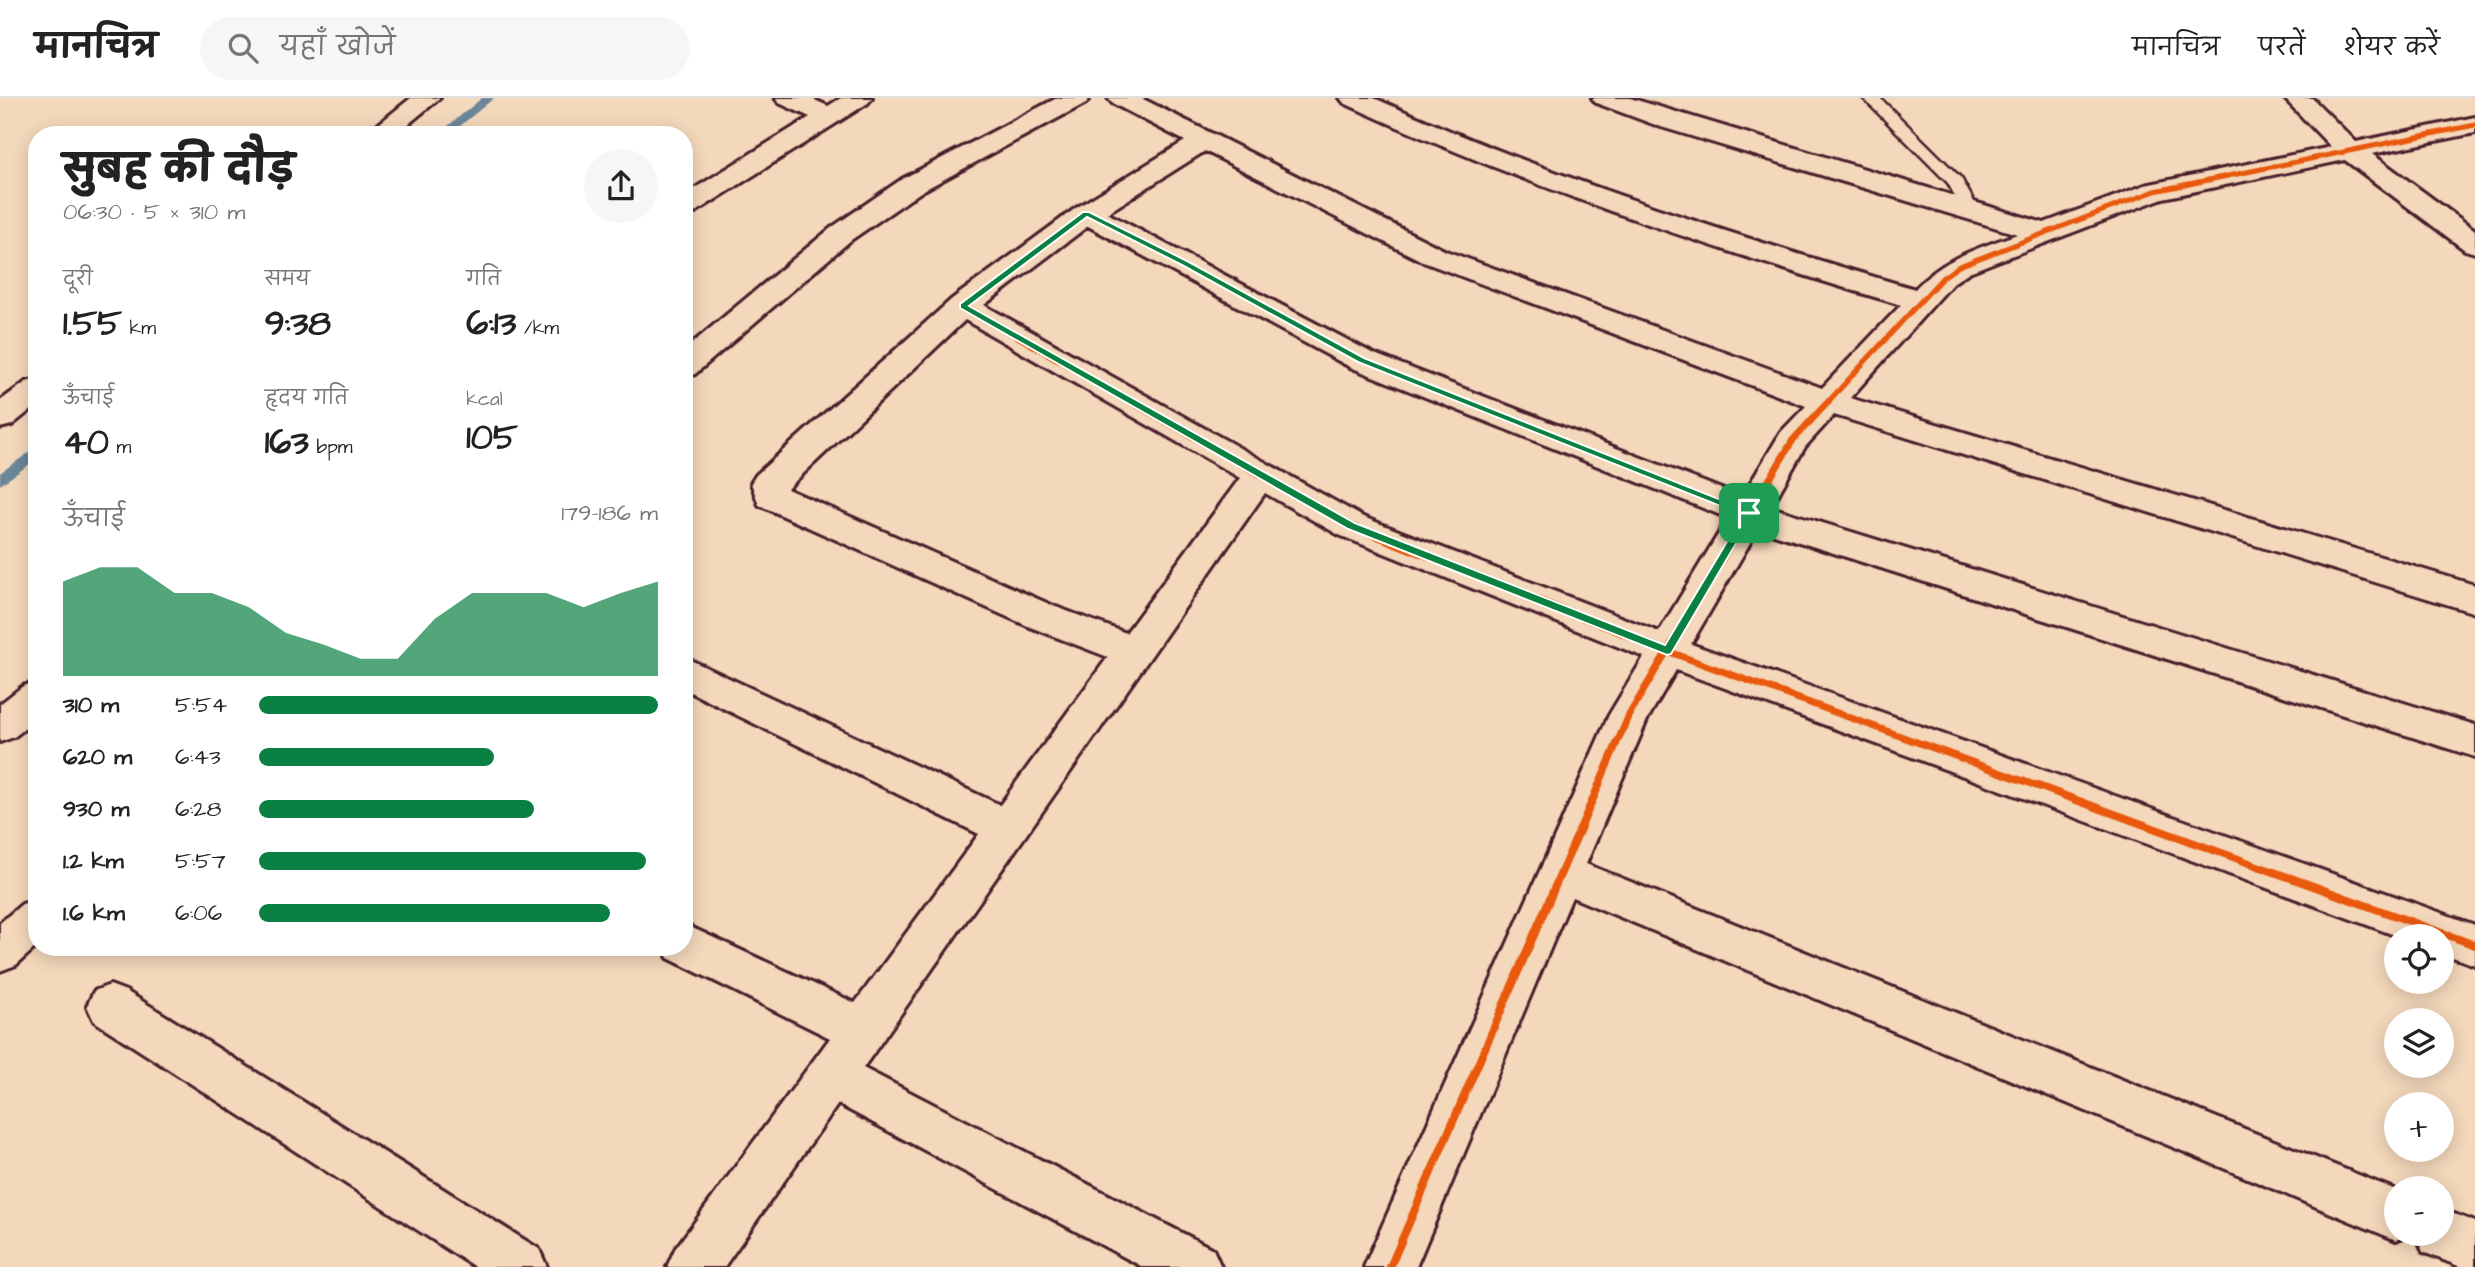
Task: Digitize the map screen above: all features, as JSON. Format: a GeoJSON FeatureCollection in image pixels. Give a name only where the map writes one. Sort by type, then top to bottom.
{"type":"FeatureCollection","features":[{"type":"Feature","properties":{"kind":"street"},"geometry":{"type":"LineString","coordinates":[[390,126],[427,98]]}},
{"type":"Feature","properties":{"kind":"street"},"geometry":{"type":"LineString","coordinates":[[788,98],[831,116]]}},
{"type":"Feature","properties":{"kind":"street"},"geometry":{"type":"LineString","coordinates":[[693,201],[859,98]]}},
{"type":"Feature","properties":{"kind":"street"},"geometry":{"type":"LineString","coordinates":[[693,359],[841,234],[912,185],[1077,98]]}},
{"type":"Feature","properties":{"kind":"street"},"geometry":{"type":"LineString","coordinates":[[1121,98],[1436,257],[1828,402],[2475,599]]}},
{"type":"Feature","properties":{"kind":"street"},"geometry":{"type":"LineString","coordinates":[[1353,98],[1407,124],[1620,207],[1734,246],[1921,301]]}},
{"type":"Feature","properties":{"kind":"street"},"geometry":{"type":"LineString","coordinates":[[1605,98],[1670,121],[2046,233]]}},
{"type":"Feature","properties":{"kind":"street"},"geometry":{"type":"LineString","coordinates":[[2297,98],[2351,152],[2475,244]]}},
{"type":"Feature","properties":{"kind":"street"},"geometry":{"type":"LineString","coordinates":[[1390,1267],[1629,715],[1793,440],[1943,277],[1959,266],[2155,191],[2351,152],[2471,116]]}},
{"type":"Feature","properties":{"kind":"street"},"geometry":{"type":"LineString","coordinates":[[1133,653],[1043,617],[771,496],[768,482],[963,306],[1086,214],[1204,139]]}},
{"type":"Feature","properties":{"kind":"street"},"geometry":{"type":"LineString","coordinates":[[1086,214],[1185,264],[1361,360],[1749,513],[2475,741]]}},
{"type":"Feature","properties":{"kind":"street"},"geometry":{"type":"LineString","coordinates":[[963,306],[1351,526],[1667,650],[2475,945]]}},
{"type":"Feature","properties":{"kind":"street"},"geometry":{"type":"LineString","coordinates":[[0,417],[28,396]]}},
{"type":"Feature","properties":{"kind":"street"},"geometry":{"type":"LineString","coordinates":[[693,1267],[1259,475]]}},
{"type":"Feature","properties":{"kind":"street"},"geometry":{"type":"LineString","coordinates":[[693,676],[1009,828]]}},
{"type":"Feature","properties":{"kind":"street"},"geometry":{"type":"LineString","coordinates":[[0,726],[28,704]]}},
{"type":"Feature","properties":{"kind":"street"},"geometry":{"type":"LineString","coordinates":[[1560,873],[2384,1210]]}},
{"type":"Feature","properties":{"kind":"street"},"geometry":{"type":"LineString","coordinates":[[0,951],[28,926]]}},
{"type":"Feature","properties":{"kind":"street"},"geometry":{"type":"LineString","coordinates":[[693,948],[864,1031]]}},
{"type":"Feature","properties":{"kind":"street"},"geometry":{"type":"LineString","coordinates":[[110,1006],[521,1267]]}},
{"type":"Feature","properties":{"kind":"street"},"geometry":{"type":"LineString","coordinates":[[832,1076],[1195,1267]]}},
{"type":"Feature","properties":{"kind":"street"},"geometry":{"type":"LineString","coordinates":[[2454,1239],[2475,1247]]}},
{"type":"Feature","properties":{"kind":"lane"},"geometry":{"type":"LineString","coordinates":[[1871,98],[1955,181],[1971,211]]}},
{"type":"Feature","properties":{"kind":"waterway"},"geometry":{"type":"LineString","coordinates":[[453,126],[489,98]]}},
{"type":"Feature","properties":{"kind":"waterway"},"geometry":{"type":"LineString","coordinates":[[0,480],[28,459]]}},
{"type":"Feature","properties":{"kind":"cycle path"},"geometry":{"type":"LineString","coordinates":[[1390,1267],[1629,715],[1793,440],[1943,277],[1959,266],[2155,191],[2475,125]]}},
{"type":"Feature","properties":{"kind":"cycle path"},"geometry":{"type":"LineString","coordinates":[[963,306],[1351,526],[1667,651],[2475,945]]}},
{"type":"Feature","properties":{"kind":"route"},"geometry":{"type":"LineString","coordinates":[[1086,214],[1185,264],[1361,360],[1596,455],[1749,513],[1667,650],[1351,526],[963,306],[1086,214]]}}]}
